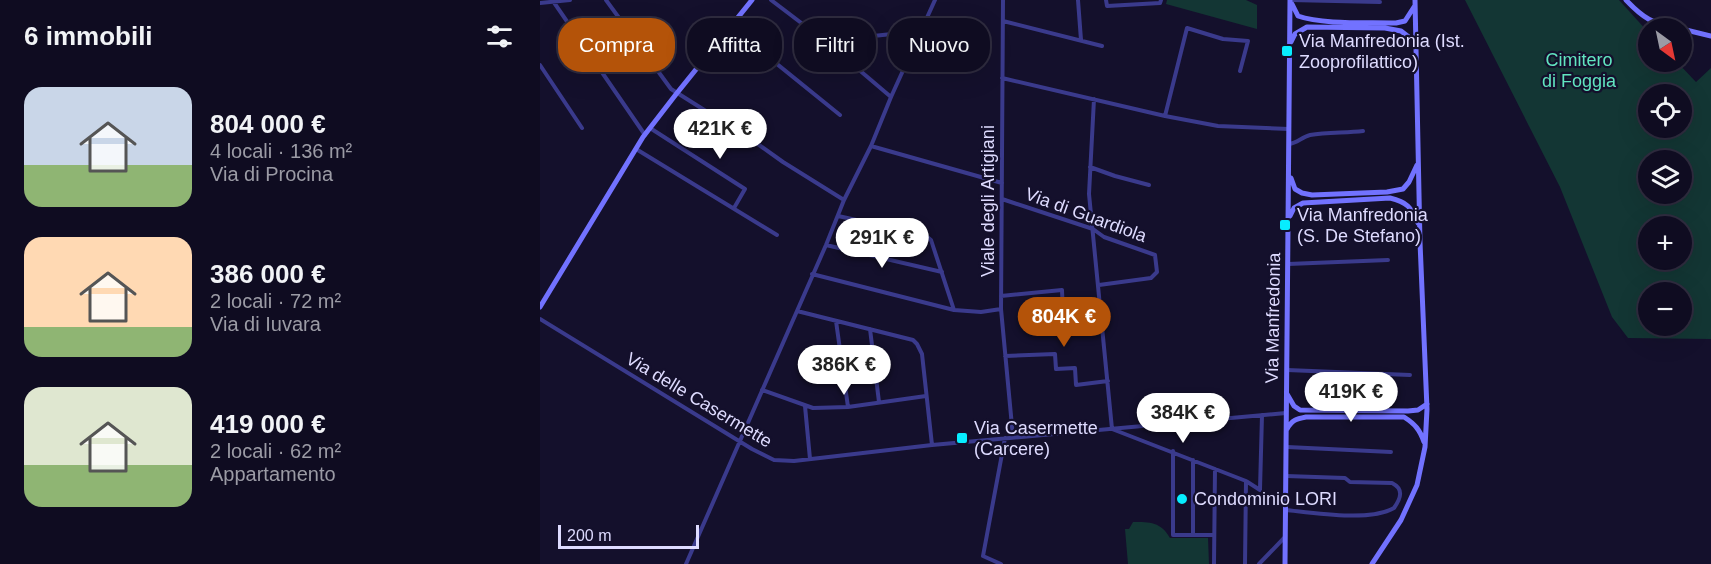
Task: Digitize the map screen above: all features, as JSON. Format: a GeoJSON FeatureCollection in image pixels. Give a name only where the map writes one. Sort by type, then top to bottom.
{"type":"FeatureCollection","features":[{"type":"Feature","properties":{"kind":"main road"},"geometry":{"type":"LineString","coordinates":[[737,18],[752,0]]}},
{"type":"Feature","properties":{"kind":"main road"},"geometry":{"type":"LineString","coordinates":[[1290,0],[1298,16],[1308,20],[1332,21],[1405,21],[1415,3]]}},
{"type":"Feature","properties":{"kind":"main road","name":"Via Manfredonia"},"geometry":{"type":"LineString","coordinates":[[1285,564],[1290,0]]}},
{"type":"Feature","properties":{"kind":"main road"},"geometry":{"type":"LineString","coordinates":[[1626,0],[1645,18]]}},
{"type":"Feature","properties":{"kind":"main road"},"geometry":{"type":"LineString","coordinates":[[1372,564],[1405,512],[1417,485],[1425,447],[1427,403],[1415,3]]}},
{"type":"Feature","properties":{"kind":"main road"},"geometry":{"type":"LineString","coordinates":[[1290,46],[1295,34],[1307,27],[1385,28],[1401,31],[1410,38],[1416,50]]}},
{"type":"Feature","properties":{"kind":"main road"},"geometry":{"type":"LineString","coordinates":[[1692,31],[1711,36]]}},
{"type":"Feature","properties":{"kind":"main road"},"geometry":{"type":"LineString","coordinates":[[540,307],[645,135],[693,72]]}},
{"type":"Feature","properties":{"kind":"main road"},"geometry":{"type":"LineString","coordinates":[[1289,171],[1294,189],[1302,193],[1312,195],[1387,192],[1402,189],[1409,182],[1418,161]]}},
{"type":"Feature","properties":{"kind":"main road"},"geometry":{"type":"LineString","coordinates":[[1288,221],[1294,208],[1303,203],[1390,198],[1404,201],[1413,212],[1420,227]]}},
{"type":"Feature","properties":{"kind":"main road"},"geometry":{"type":"LineString","coordinates":[[1287,393],[1294,406],[1300,410],[1408,411],[1418,410],[1427,403]]}},
{"type":"Feature","properties":{"kind":"main road"},"geometry":{"type":"LineString","coordinates":[[1286,429],[1294,419],[1306,417],[1404,417],[1414,423],[1421,433],[1425,447]]}},
{"type":"Feature","properties":{"kind":"street"},"geometry":{"type":"LineString","coordinates":[[540,3],[570,0]]}},
{"type":"Feature","properties":{"kind":"street"},"geometry":{"type":"LineString","coordinates":[[606,0],[671,89],[844,200]]}},
{"type":"Feature","properties":{"kind":"street"},"geometry":{"type":"LineString","coordinates":[[771,0],[795,18]]}},
{"type":"Feature","properties":{"kind":"street"},"geometry":{"type":"LineString","coordinates":[[927,18],[935,0]]}},
{"type":"Feature","properties":{"kind":"street","name":"Viale degli Artigiani"},"geometry":{"type":"LineString","coordinates":[[1003,0],[1001,309],[1013,437]]}},
{"type":"Feature","properties":{"kind":"street"},"geometry":{"type":"LineString","coordinates":[[1078,0],[1081,40]]}},
{"type":"Feature","properties":{"kind":"street"},"geometry":{"type":"LineString","coordinates":[[1106,0],[1107,6],[1160,3],[1161,0]]}},
{"type":"Feature","properties":{"kind":"street"},"geometry":{"type":"LineString","coordinates":[[1290,0],[1380,2]]}},
{"type":"Feature","properties":{"kind":"street"},"geometry":{"type":"LineString","coordinates":[[553,1],[645,135]]}},
{"type":"Feature","properties":{"kind":"street"},"geometry":{"type":"LineString","coordinates":[[1003,21],[1102,46]]}},
{"type":"Feature","properties":{"kind":"street"},"geometry":{"type":"LineString","coordinates":[[1165,116],[1187,28],[1223,39],[1248,41],[1240,71]]}},
{"type":"Feature","properties":{"kind":"street"},"geometry":{"type":"LineString","coordinates":[[540,65],[582,128]]}},
{"type":"Feature","properties":{"kind":"street"},"geometry":{"type":"LineString","coordinates":[[782,68],[840,115]]}},
{"type":"Feature","properties":{"kind":"street"},"geometry":{"type":"LineString","coordinates":[[862,72],[891,97]]}},
{"type":"Feature","properties":{"kind":"street"},"geometry":{"type":"LineString","coordinates":[[686,564],[844,200],[871,146],[903,72]]}},
{"type":"Feature","properties":{"kind":"street"},"geometry":{"type":"LineString","coordinates":[[1002,78],[1218,126],[1289,129]]}},
{"type":"Feature","properties":{"kind":"street"},"geometry":{"type":"LineString","coordinates":[[1094,99],[1089,194],[1112,429],[1193,459],[1246,481],[1260,490],[1262,415]]}},
{"type":"Feature","properties":{"kind":"street"},"geometry":{"type":"LineString","coordinates":[[650,128],[745,189],[734,208]]}},
{"type":"Feature","properties":{"kind":"street"},"geometry":{"type":"LineString","coordinates":[[1289,144],[1311,135],[1363,131]]}},
{"type":"Feature","properties":{"kind":"street"},"geometry":{"type":"LineString","coordinates":[[871,146],[1002,183]]}},
{"type":"Feature","properties":{"kind":"street"},"geometry":{"type":"LineString","coordinates":[[636,149],[777,235]]}},
{"type":"Feature","properties":{"kind":"street"},"geometry":{"type":"LineString","coordinates":[[1090,167],[1149,185]]}},
{"type":"Feature","properties":{"kind":"street","name":"Via di Guardiola"},"geometry":{"type":"LineString","coordinates":[[1001,199],[1093,230],[1104,237],[1155,255],[1157,272],[1150,278],[1099,285]]}},
{"type":"Feature","properties":{"kind":"street"},"geometry":{"type":"LineString","coordinates":[[838,216],[925,235],[933,243],[954,310]]}},
{"type":"Feature","properties":{"kind":"street"},"geometry":{"type":"LineString","coordinates":[[826,245],[942,273]]}},
{"type":"Feature","properties":{"kind":"street"},"geometry":{"type":"LineString","coordinates":[[1288,264],[1388,260]]}},
{"type":"Feature","properties":{"kind":"street"},"geometry":{"type":"LineString","coordinates":[[812,274],[954,310],[981,312],[1001,309]]}},
{"type":"Feature","properties":{"kind":"street"},"geometry":{"type":"LineString","coordinates":[[1001,296],[1062,290],[1063,313],[1101,308]]}},
{"type":"Feature","properties":{"kind":"street"},"geometry":{"type":"LineString","coordinates":[[796,311],[913,340],[922,354],[932,445]]}},
{"type":"Feature","properties":{"kind":"street","name":"Via delle Casermette"},"geometry":{"type":"LineString","coordinates":[[540,319],[740,442],[774,460],[794,461],[1013,437],[1286,413]]}},
{"type":"Feature","properties":{"kind":"street"},"geometry":{"type":"LineString","coordinates":[[836,321],[848,406]]}},
{"type":"Feature","properties":{"kind":"street"},"geometry":{"type":"LineString","coordinates":[[870,329],[879,402]]}},
{"type":"Feature","properties":{"kind":"street"},"geometry":{"type":"LineString","coordinates":[[1005,356],[1055,354],[1056,369],[1074,368],[1076,385],[1108,381]]}},
{"type":"Feature","properties":{"kind":"street"},"geometry":{"type":"LineString","coordinates":[[1287,370],[1410,375]]}},
{"type":"Feature","properties":{"kind":"street"},"geometry":{"type":"LineString","coordinates":[[762,390],[813,408],[926,396]]}},
{"type":"Feature","properties":{"kind":"street"},"geometry":{"type":"LineString","coordinates":[[806,406],[810,459]]}},
{"type":"Feature","properties":{"kind":"street"},"geometry":{"type":"LineString","coordinates":[[1001,564],[983,556],[1005,438]]}},
{"type":"Feature","properties":{"kind":"street"},"geometry":{"type":"LineString","coordinates":[[1287,447],[1390,452]]}},
{"type":"Feature","properties":{"kind":"street"},"geometry":{"type":"LineString","coordinates":[[1173,452],[1173,535],[1214,535]]}},
{"type":"Feature","properties":{"kind":"street"},"geometry":{"type":"LineString","coordinates":[[1192,535],[1193,459]]}},
{"type":"Feature","properties":{"kind":"street"},"geometry":{"type":"LineString","coordinates":[[1214,564],[1215,469]]}},
{"type":"Feature","properties":{"kind":"street"},"geometry":{"type":"LineString","coordinates":[[1286,476],[1345,478],[1350,482],[1392,483],[1401,490],[1401,496],[1394,508],[1376,514],[1341,515],[1286,510]]}},
{"type":"Feature","properties":{"kind":"street"},"geometry":{"type":"LineString","coordinates":[[1245,564],[1246,481]]}},
{"type":"Feature","properties":{"kind":"street"},"geometry":{"type":"LineString","coordinates":[[1259,564],[1286,536]]}},
{"type":"Feature","properties":{"kind":"green space"},"geometry":{"type":"Polygon","coordinates":[[[1167,0],[1246,0],[1257,5],[1257,29],[1166,4],[1167,0]]]}},
{"type":"Feature","properties":{"kind":"green space","name":"Cimitero di Foggia"},"geometry":{"type":"Polygon","coordinates":[[[1465,0],[1619,0],[1638,21],[1638,72],[1686,72],[1696,82],[1711,68],[1711,339],[1628,338],[1612,317],[1560,187],[1465,0]]]}},
{"type":"Feature","properties":{"kind":"green space"},"geometry":{"type":"Polygon","coordinates":[[[1133,522],[1145,522],[1159,526],[1170,538],[1208,538],[1209,564],[1128,564],[1125,529],[1129,529],[1133,522]]]}},
{"type":"Feature","properties":{"kind":"place","name":"Via Manfredonia (Ist. Zooprofilattico)"},"geometry":{"type":"Point","coordinates":[1287,51]}},
{"type":"Feature","properties":{"kind":"place","name":"Via Manfredonia (S. De Stefano)"},"geometry":{"type":"Point","coordinates":[1285,225]}},
{"type":"Feature","properties":{"kind":"place","name":"Via Casermette (Carcere)"},"geometry":{"type":"Point","coordinates":[962,438]}},
{"type":"Feature","properties":{"kind":"place","name":"Condominio LORI"},"geometry":{"type":"Point","coordinates":[1182,499]}}]}
